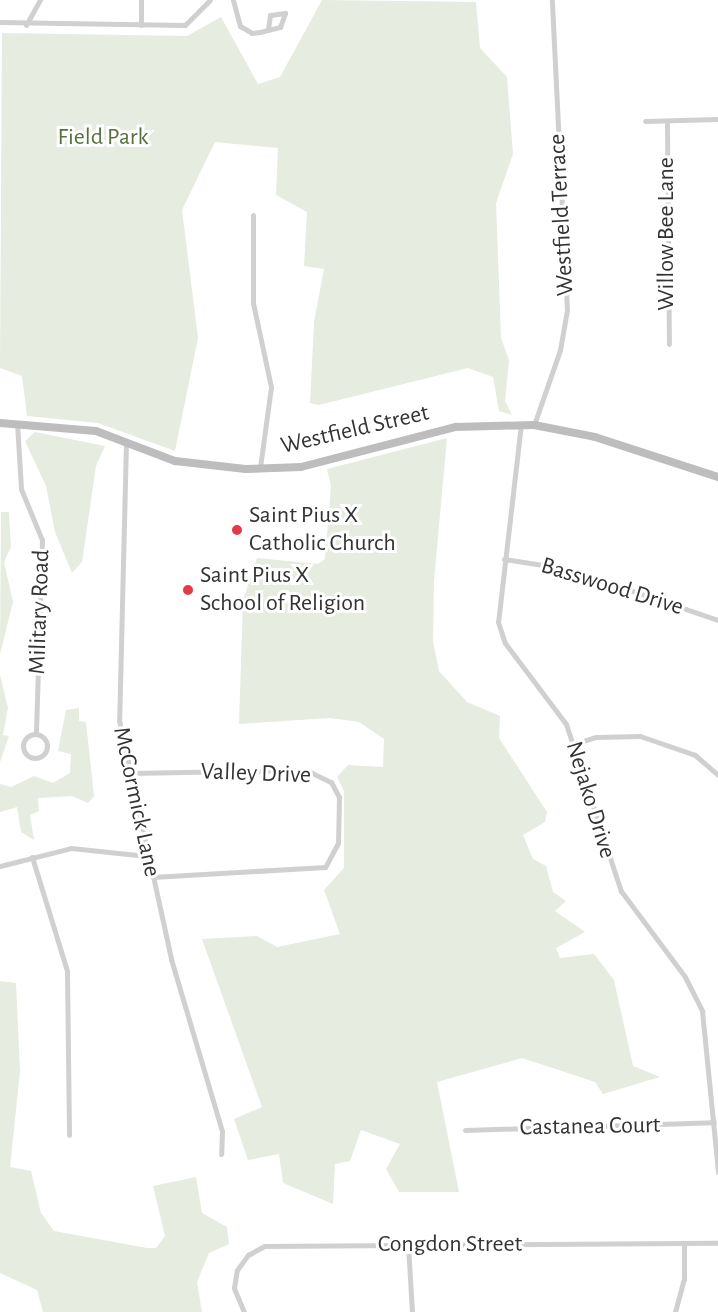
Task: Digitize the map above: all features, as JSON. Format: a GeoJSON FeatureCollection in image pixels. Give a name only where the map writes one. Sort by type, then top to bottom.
{"type":"FeatureCollection","features":[{"type":"Feature","properties":{"kind":"main road","name":"Westfield Street"},"geometry":{"type":"LineString","coordinates":[[0,423],[58,424],[126,441],[175,461],[260,467],[301,466],[456,427],[521,424],[595,437],[718,477]]}},
{"type":"Feature","properties":{"kind":"street"},"geometry":{"type":"LineString","coordinates":[[26,25],[40,0]]}},
{"type":"Feature","properties":{"kind":"street"},"geometry":{"type":"LineString","coordinates":[[141,0],[141,25]]}},
{"type":"Feature","properties":{"kind":"street"},"geometry":{"type":"LineString","coordinates":[[0,22],[26,25],[185,25],[210,0]]}},
{"type":"Feature","properties":{"kind":"street"},"geometry":{"type":"LineString","coordinates":[[233,0],[240,26],[252,33],[268,30]]}},
{"type":"Feature","properties":{"kind":"street","name":"Westfield Terrace"},"geometry":{"type":"LineString","coordinates":[[534,425],[560,350],[567,309],[552,0]]}},
{"type":"Feature","properties":{"kind":"street"},"geometry":{"type":"LineString","coordinates":[[645,121],[667,124],[718,120]]}},
{"type":"Feature","properties":{"kind":"street","name":"Willow Bee Lane"},"geometry":{"type":"LineString","coordinates":[[667,124],[669,344]]}},
{"type":"Feature","properties":{"kind":"street"},"geometry":{"type":"LineString","coordinates":[[253,215],[253,303],[271,387],[260,467]]}},
{"type":"Feature","properties":{"kind":"street","name":"Military Road"},"geometry":{"type":"LineString","coordinates":[[17,422],[21,489],[42,540],[36,734],[24,744],[35,758],[47,744],[36,734]]}},
{"type":"Feature","properties":{"kind":"street","name":"Nejako Drive"},"geometry":{"type":"LineString","coordinates":[[521,424],[498,598],[505,643],[554,703],[574,744],[621,891],[685,976],[702,1011],[718,1172]]}},
{"type":"Feature","properties":{"kind":"street","name":"McCormick Lane"},"geometry":{"type":"LineString","coordinates":[[126,441],[116,694],[128,773],[152,877],[222,1131],[221,1154]]}},
{"type":"Feature","properties":{"kind":"street","name":"Basswood Drive"},"geometry":{"type":"LineString","coordinates":[[504,559],[568,570],[718,620]]}},
{"type":"Feature","properties":{"kind":"street"},"geometry":{"type":"LineString","coordinates":[[574,744],[596,737],[640,736],[695,755],[718,775]]}},
{"type":"Feature","properties":{"kind":"street","name":"Valley Drive"},"geometry":{"type":"LineString","coordinates":[[128,773],[306,770],[331,782],[339,797],[338,843],[325,867],[152,877]]}},
{"type":"Feature","properties":{"kind":"street"},"geometry":{"type":"LineString","coordinates":[[0,866],[71,848],[147,856]]}},
{"type":"Feature","properties":{"kind":"street"},"geometry":{"type":"LineString","coordinates":[[32,857],[68,971],[69,1135]]}},
{"type":"Feature","properties":{"kind":"street","name":"Castanea Court"},"geometry":{"type":"LineString","coordinates":[[465,1130],[714,1122]]}},
{"type":"Feature","properties":{"kind":"street","name":"Congdon Street"},"geometry":{"type":"LineString","coordinates":[[244,1312],[234,1288],[237,1270],[248,1255],[264,1246],[718,1243]]}},
{"type":"Feature","properties":{"kind":"street"},"geometry":{"type":"LineString","coordinates":[[675,1312],[684,1279],[684,1244]]}},
{"type":"Feature","properties":{"kind":"street"},"geometry":{"type":"LineString","coordinates":[[408,1245],[412,1312]]}},
{"type":"Feature","properties":{"kind":"green space","name":"Field Park"},"geometry":{"type":"Polygon","coordinates":[[[322,0],[476,2],[480,48],[507,77],[513,154],[496,203],[501,338],[509,360],[505,401],[512,415],[499,411],[493,377],[468,368],[319,405],[310,403],[314,322],[324,269],[304,266],[307,212],[276,195],[278,148],[215,142],[182,210],[198,338],[175,451],[98,423],[27,416],[22,376],[0,368],[2,33],[187,36],[221,17],[258,84],[280,77],[322,0]]]}},
{"type":"Feature","properties":{"kind":"green space"},"geometry":{"type":"Polygon","coordinates":[[[35,432],[105,446],[96,466],[82,562],[72,573],[55,532],[46,486],[25,441],[35,432]]]}},
{"type":"Feature","properties":{"kind":"green space"},"geometry":{"type":"Polygon","coordinates":[[[447,438],[434,581],[433,641],[439,671],[467,702],[500,716],[499,738],[547,812],[545,822],[523,835],[533,859],[546,866],[553,892],[566,901],[555,911],[585,932],[556,948],[560,958],[594,954],[614,980],[633,1066],[660,1077],[603,1094],[595,1082],[522,1058],[437,1082],[459,1192],[399,1192],[386,1169],[400,1144],[361,1130],[350,1161],[335,1164],[333,1204],[283,1183],[279,1154],[248,1160],[234,1119],[262,1107],[202,939],[257,936],[277,947],[340,934],[324,890],[344,868],[344,791],[337,777],[348,765],[383,767],[384,739],[359,722],[330,718],[239,724],[243,600],[257,558],[318,564],[325,559],[331,486],[327,469],[447,438]]]}},
{"type":"Feature","properties":{"kind":"green space"},"geometry":{"type":"Polygon","coordinates":[[[1,512],[9,512],[11,547],[4,562],[13,602],[0,654],[1,512]]]}},
{"type":"Feature","properties":{"kind":"green space"},"geometry":{"type":"Polygon","coordinates":[[[0,675],[8,708],[3,735],[9,736],[0,762],[0,675]]]}},
{"type":"Feature","properties":{"kind":"green space"},"geometry":{"type":"Polygon","coordinates":[[[79,708],[79,721],[86,722],[94,796],[88,803],[72,796],[38,798],[39,811],[30,815],[34,840],[21,832],[17,807],[0,812],[0,784],[11,787],[34,776],[53,783],[70,773],[71,754],[58,751],[66,710],[79,708]]]}},
{"type":"Feature","properties":{"kind":"green space"},"geometry":{"type":"Polygon","coordinates":[[[0,981],[16,983],[20,1072],[10,1167],[31,1171],[41,1213],[54,1231],[147,1248],[156,1248],[165,1236],[153,1186],[196,1177],[202,1213],[227,1227],[229,1244],[209,1253],[197,1282],[202,1312],[43,1312],[37,1290],[0,1273],[0,981]]]}},
{"type":"Feature","properties":{"kind":"place","name":"Saint Pius X Catholic Church"},"geometry":{"type":"Point","coordinates":[237,530]}},
{"type":"Feature","properties":{"kind":"place","name":"Saint Pius X School of Religion"},"geometry":{"type":"Point","coordinates":[188,590]}}]}
